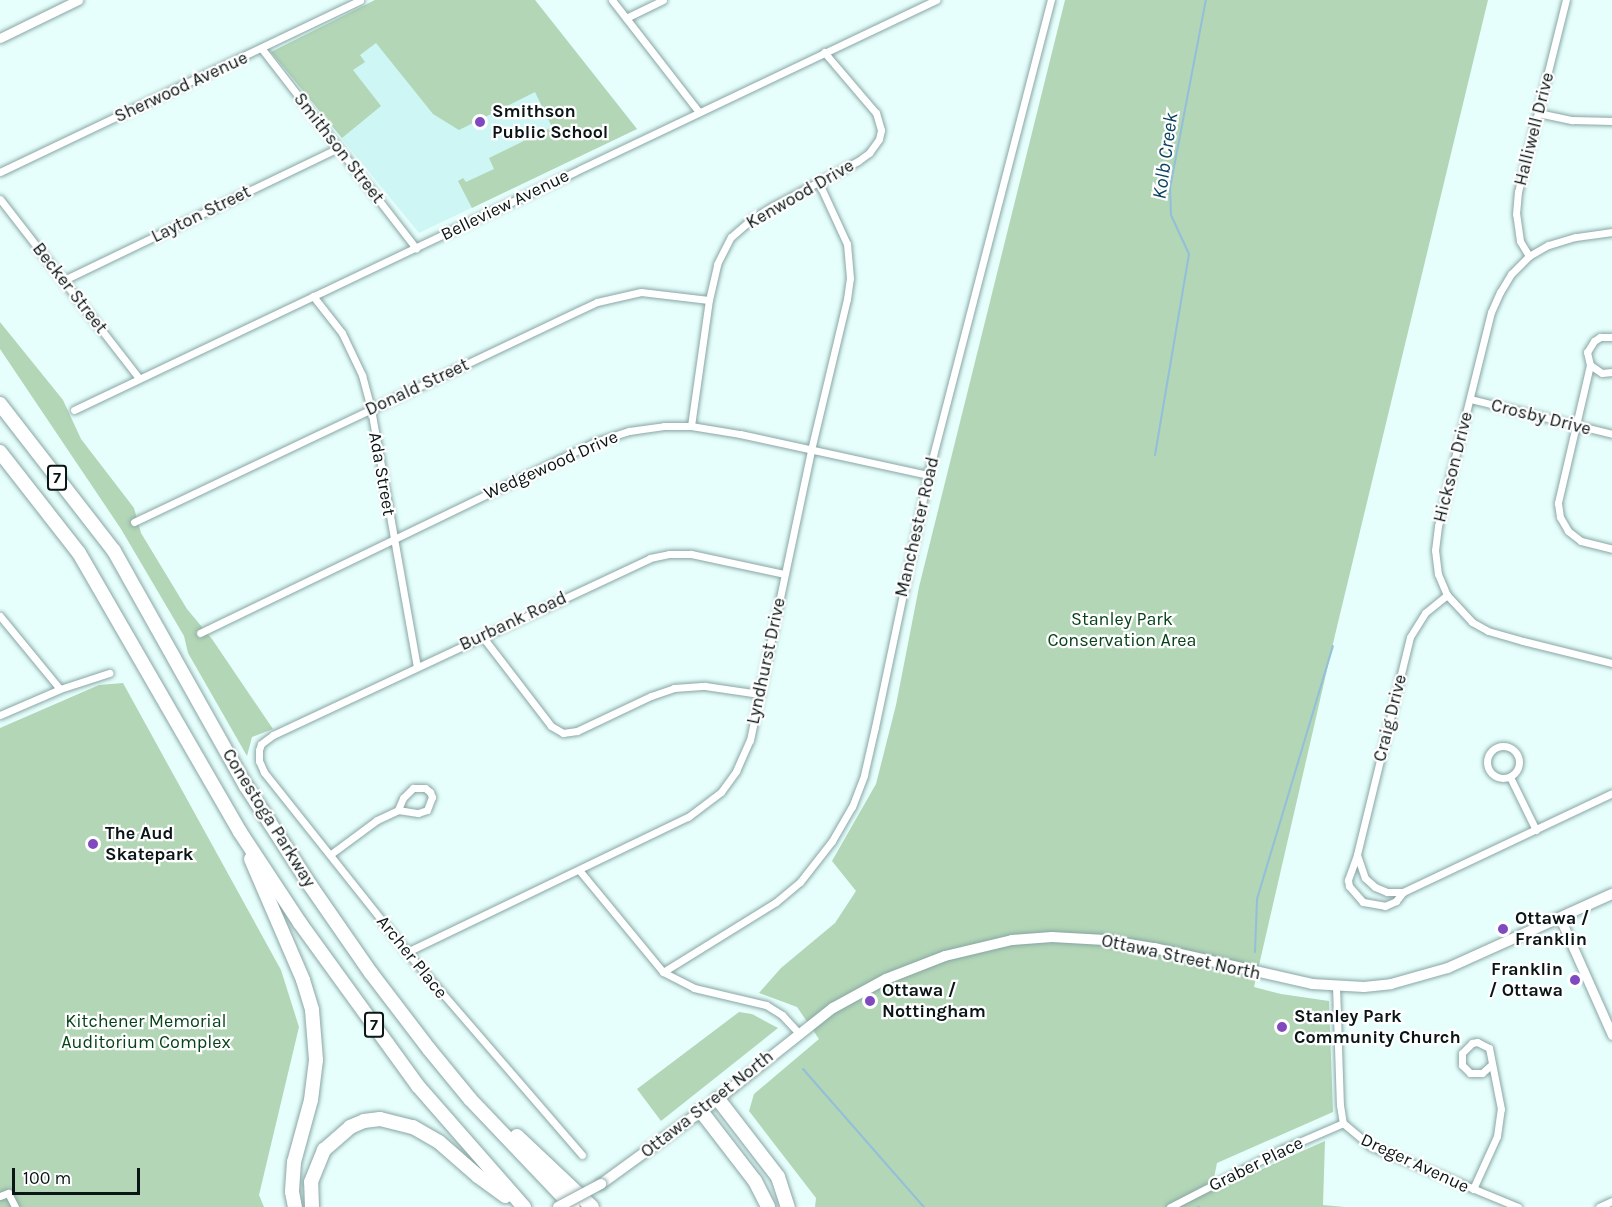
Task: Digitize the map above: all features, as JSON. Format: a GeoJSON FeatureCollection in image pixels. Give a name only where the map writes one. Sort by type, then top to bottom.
{"type":"FeatureCollection","features":[{"type":"Feature","properties":{"kind":"highway","name":"Conestoga Parkway"},"geometry":{"type":"LineString","coordinates":[[0,404],[114,551],[246,786],[309,885],[400,1011],[470,1099],[573,1207]]}},
{"type":"Feature","properties":{"kind":"highway","name":"Conestoga Parkway"},"geometry":{"type":"LineString","coordinates":[[0,452],[79,553],[240,832],[300,923],[418,1086],[523,1207]]}},
{"type":"Feature","properties":{"kind":"highway"},"geometry":{"type":"LineString","coordinates":[[240,832],[272,912],[303,980],[312,1010],[316,1060],[311,1100],[294,1162],[292,1192],[295,1207]]}},
{"type":"Feature","properties":{"kind":"highway"},"geometry":{"type":"LineString","coordinates":[[470,1099],[521,1139],[592,1207]]}},
{"type":"Feature","properties":{"kind":"highway"},"geometry":{"type":"LineString","coordinates":[[718,1099],[778,1177],[788,1207]]}},
{"type":"Feature","properties":{"kind":"highway"},"geometry":{"type":"LineString","coordinates":[[700,1112],[755,1181],[768,1207]]}},
{"type":"Feature","properties":{"kind":"highway"},"geometry":{"type":"LineString","coordinates":[[312,1207],[311,1182],[324,1150],[350,1126],[380,1119],[413,1127],[439,1142],[478,1176],[523,1207]]}},
{"type":"Feature","properties":{"kind":"main road","name":"Ottawa Street North"},"geometry":{"type":"LineString","coordinates":[[558,1207],[601,1184],[718,1099],[798,1033],[833,1008],[886,979],[945,956],[1012,940],[1052,937],[1105,940],[1154,948],[1287,980],[1336,986],[1391,984],[1448,968],[1612,894]]}},
{"type":"Feature","properties":{"kind":"street"},"geometry":{"type":"LineString","coordinates":[[0,38],[78,0]]}},
{"type":"Feature","properties":{"kind":"street","name":"Sherwood Avenue"},"geometry":{"type":"LineString","coordinates":[[0,172],[262,49],[360,0]]}},
{"type":"Feature","properties":{"kind":"street"},"geometry":{"type":"LineString","coordinates":[[612,0],[699,112]]}},
{"type":"Feature","properties":{"kind":"street"},"geometry":{"type":"LineString","coordinates":[[626,18],[663,0]]}},
{"type":"Feature","properties":{"kind":"street","name":"Belleview Avenue"},"geometry":{"type":"LineString","coordinates":[[74,410],[936,0]]}},
{"type":"Feature","properties":{"kind":"street","name":"Manchester Road"},"geometry":{"type":"LineString","coordinates":[[663,972],[776,902],[800,882],[832,841],[852,807],[864,775],[875,727],[928,475],[1051,0]]}},
{"type":"Feature","properties":{"kind":"street","name":"Halliwell Drive"},"geometry":{"type":"LineString","coordinates":[[1529,256],[1520,241],[1516,214],[1566,0]]}},
{"type":"Feature","properties":{"kind":"street","name":"Smithson Street"},"geometry":{"type":"LineString","coordinates":[[262,49],[416,248]]}},
{"type":"Feature","properties":{"kind":"street","name":"Kenwood Drive"},"geometry":{"type":"LineString","coordinates":[[691,426],[709,300],[717,264],[732,237],[752,219],[869,153],[881,130],[876,113],[824,52]]}},
{"type":"Feature","properties":{"kind":"street"},"geometry":{"type":"LineString","coordinates":[[1538,113],[1572,120],[1612,122]]}},
{"type":"Feature","properties":{"kind":"street","name":"Layton Street"},"geometry":{"type":"LineString","coordinates":[[64,280],[338,148]]}},
{"type":"Feature","properties":{"kind":"street","name":"Lyndhurst Drive"},"geometry":{"type":"LineString","coordinates":[[407,952],[688,817],[721,792],[746,751],[811,450],[848,299],[850,278],[844,237],[819,183]]}},
{"type":"Feature","properties":{"kind":"street","name":"Becker Street"},"geometry":{"type":"LineString","coordinates":[[0,199],[139,378]]}},
{"type":"Feature","properties":{"kind":"street","name":"Hickson Drive"},"geometry":{"type":"LineString","coordinates":[[1612,232],[1575,237],[1548,245],[1529,256],[1511,274],[1491,312],[1438,526],[1435,550],[1438,574],[1447,596],[1472,622],[1488,631],[1612,663]]}},
{"type":"Feature","properties":{"kind":"street","name":"Donald Street"},"geometry":{"type":"LineString","coordinates":[[134,522],[610,298],[650,292],[709,300]]}},
{"type":"Feature","properties":{"kind":"street","name":"Ada Street"},"geometry":{"type":"LineString","coordinates":[[312,296],[342,333],[362,375],[371,409],[417,666]]}},
{"type":"Feature","properties":{"kind":"street"},"geometry":{"type":"LineString","coordinates":[[1612,338],[1600,337],[1590,346],[1588,359],[1590,365],[1558,503],[1560,517],[1568,531],[1581,541],[1612,549]]}},
{"type":"Feature","properties":{"kind":"street"},"geometry":{"type":"LineString","coordinates":[[1590,365],[1602,373],[1612,372]]}},
{"type":"Feature","properties":{"kind":"street","name":"Crosby Drive"},"geometry":{"type":"LineString","coordinates":[[1470,399],[1612,434]]}},
{"type":"Feature","properties":{"kind":"street","name":"Wedgewood Drive"},"geometry":{"type":"LineString","coordinates":[[200,633],[595,442],[629,431],[664,426],[691,426],[928,475]]}},
{"type":"Feature","properties":{"kind":"street","name":"Burbank Road"},"geometry":{"type":"LineString","coordinates":[[259,750],[261,744],[273,735],[417,666],[659,556],[691,554],[784,574]]}},
{"type":"Feature","properties":{"kind":"street","name":"Craig Drive"},"geometry":{"type":"LineString","coordinates":[[1447,596],[1425,612],[1410,637],[1357,855],[1348,880],[1349,886],[1363,902],[1385,906],[1396,901],[1403,892],[1612,794]]}},
{"type":"Feature","properties":{"kind":"street"},"geometry":{"type":"LineString","coordinates":[[0,616],[60,689]]}},
{"type":"Feature","properties":{"kind":"street"},"geometry":{"type":"LineString","coordinates":[[482,636],[551,726],[563,733],[577,731],[651,696],[674,688],[705,686],[759,694]]}},
{"type":"Feature","properties":{"kind":"street"},"geometry":{"type":"LineString","coordinates":[[0,715],[60,689],[109,673]]}},
{"type":"Feature","properties":{"kind":"street"},"geometry":{"type":"LineString","coordinates":[[1508,747],[1518,755],[1519,767],[1510,777],[1498,778],[1489,770],[1488,758],[1496,748],[1508,747]]}},
{"type":"Feature","properties":{"kind":"street","name":"Archer Place"},"geometry":{"type":"LineString","coordinates":[[259,750],[259,761],[264,772],[407,952],[582,1155]]}},
{"type":"Feature","properties":{"kind":"street"},"geometry":{"type":"LineString","coordinates":[[1510,777],[1536,830]]}},
{"type":"Feature","properties":{"kind":"street"},"geometry":{"type":"LineString","coordinates":[[331,854],[376,820],[398,810],[418,813],[427,810],[432,797],[430,792],[424,788],[412,788],[403,798],[398,810]]}},
{"type":"Feature","properties":{"kind":"street"},"geometry":{"type":"LineString","coordinates":[[1357,855],[1360,869],[1375,887],[1387,892],[1403,892]]}},
{"type":"Feature","properties":{"kind":"street"},"geometry":{"type":"LineString","coordinates":[[579,870],[663,972],[694,988],[766,1005],[782,1015],[798,1033]]}},
{"type":"Feature","properties":{"kind":"street"},"geometry":{"type":"LineString","coordinates":[[1560,918],[1612,1035]]}},
{"type":"Feature","properties":{"kind":"street","name":"Dreger Avenue"},"geometry":{"type":"LineString","coordinates":[[1336,986],[1339,1082],[1343,1123],[1370,1146],[1518,1207]]}},
{"type":"Feature","properties":{"kind":"street"},"geometry":{"type":"LineString","coordinates":[[1473,1190],[1497,1136],[1501,1109],[1492,1053],[1485,1045],[1472,1043],[1462,1053],[1462,1065],[1470,1073],[1482,1073],[1492,1064]]}},
{"type":"Feature","properties":{"kind":"street","name":"Graber Place"},"geometry":{"type":"LineString","coordinates":[[1170,1207],[1283,1149],[1343,1123]]}},
{"type":"Feature","properties":{"kind":"street"},"geometry":{"type":"LineString","coordinates":[[0,1197],[8,1192],[15,1207]]}},
{"type":"Feature","properties":{"kind":"street"},"geometry":{"type":"LineString","coordinates":[[1599,1207],[1612,1201]]}},
{"type":"Feature","properties":{"kind":"shaded area","name":"Smithson Public School"},"geometry":{"type":"Polygon","coordinates":[[[375,0],[535,0],[637,129],[419,233],[271,52],[375,0]]]}},
{"type":"Feature","properties":{"kind":"green space","name":"Smithson Public School"},"geometry":{"type":"Polygon","coordinates":[[[375,0],[535,0],[637,129],[472,208],[458,181],[463,178],[466,182],[494,169],[489,158],[552,127],[535,92],[459,130],[433,114],[376,43],[360,55],[365,62],[353,70],[381,106],[342,138],[271,52],[375,0]]]}},
{"type":"Feature","properties":{"kind":"green space","name":"Stanley Park Conservation Area"},"geometry":{"type":"Polygon","coordinates":[[[1065,0],[1488,0],[1335,635],[1254,987],[1281,994],[1329,1001],[1333,1112],[1217,1163],[1214,1178],[1220,1188],[1325,1141],[1323,1205],[1345,1207],[815,1207],[816,1198],[749,1111],[754,1094],[819,1039],[797,1007],[759,993],[781,968],[835,923],[856,891],[832,861],[876,784],[896,705],[919,587],[1065,0]]]}},
{"type":"Feature","properties":{"kind":"green space"},"geometry":{"type":"Polygon","coordinates":[[[0,322],[63,400],[81,439],[134,508],[141,533],[187,609],[212,639],[273,729],[252,737],[247,756],[188,653],[184,636],[121,529],[0,349],[0,322]]]}},
{"type":"Feature","properties":{"kind":"green space","name":"Kitchener Memorial Auditorium Complex"},"geometry":{"type":"Polygon","coordinates":[[[123,683],[281,970],[299,1027],[259,1195],[264,1207],[0,1207],[0,728],[99,685],[123,683]]]}},
{"type":"Feature","properties":{"kind":"green space"},"geometry":{"type":"Polygon","coordinates":[[[739,1012],[752,1014],[778,1028],[661,1121],[637,1089],[739,1012]]]}},
{"type":"Feature","properties":{"kind":"waterway","name":"Kolb Creek"},"geometry":{"type":"LineString","coordinates":[[1155,455],[1189,254],[1171,215],[1170,188],[1206,0]]}},
{"type":"Feature","properties":{"kind":"waterway"},"geometry":{"type":"LineString","coordinates":[[1255,952],[1257,899],[1333,646]]}},
{"type":"Feature","properties":{"kind":"waterway"},"geometry":{"type":"LineString","coordinates":[[803,1069],[924,1207]]}},
{"type":"Feature","properties":{"kind":"place","name":"Smithson Public School"},"geometry":{"type":"Point","coordinates":[480,122]}},
{"type":"Feature","properties":{"kind":"place","name":"The Aud Skatepark"},"geometry":{"type":"Point","coordinates":[93,844]}},
{"type":"Feature","properties":{"kind":"place","name":"Ottawa / Franklin"},"geometry":{"type":"Point","coordinates":[1503,929]}},
{"type":"Feature","properties":{"kind":"place","name":"Franklin / Ottawa"},"geometry":{"type":"Point","coordinates":[1575,980]}},
{"type":"Feature","properties":{"kind":"place","name":"Ottawa / Nottingham"},"geometry":{"type":"Point","coordinates":[870,1001]}},
{"type":"Feature","properties":{"kind":"place","name":"Stanley Park Community Church"},"geometry":{"type":"Point","coordinates":[1282,1027]}}]}
